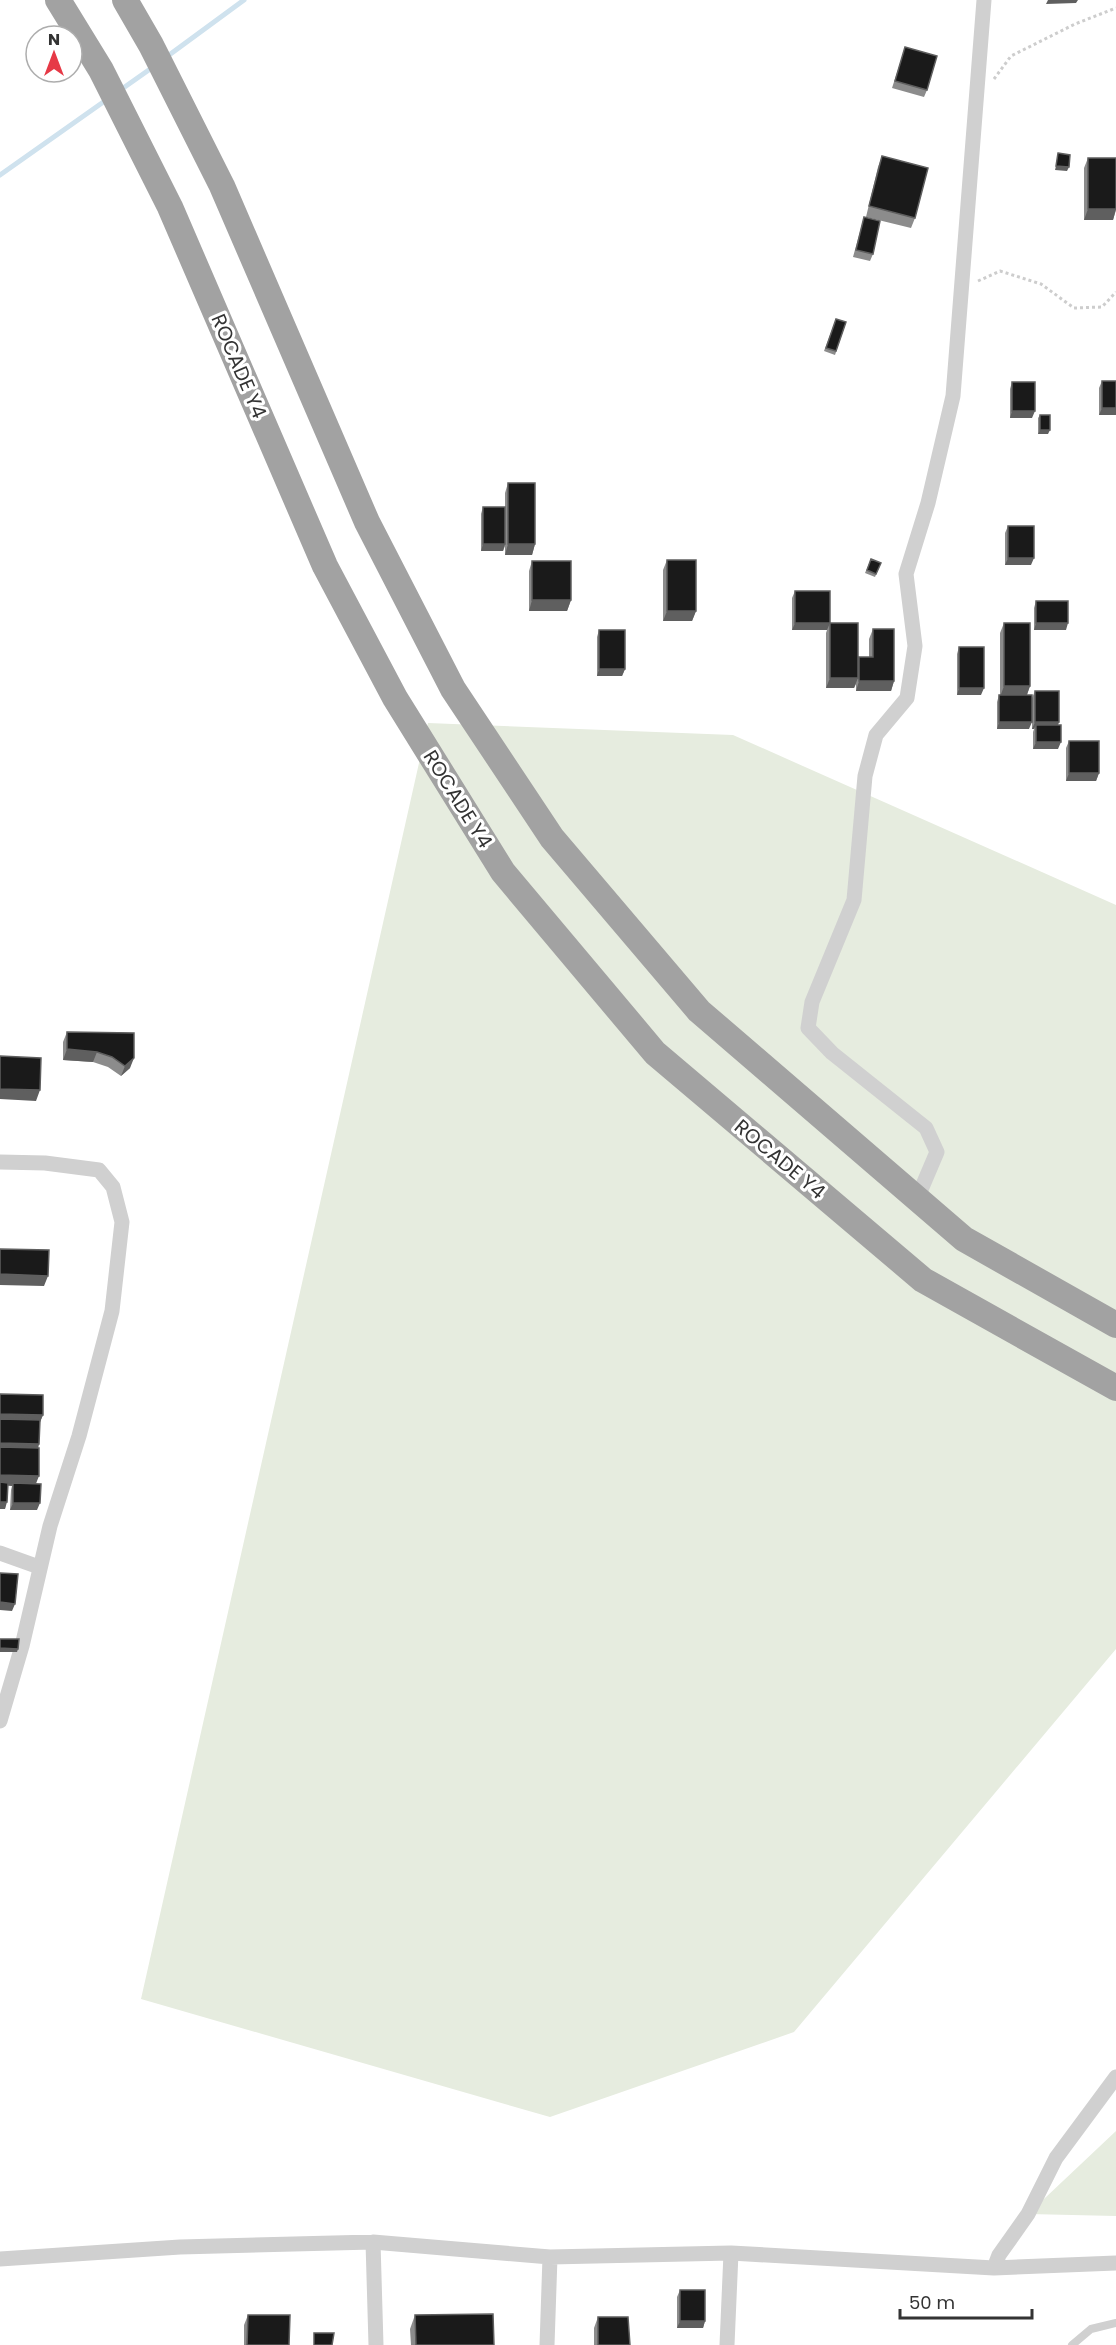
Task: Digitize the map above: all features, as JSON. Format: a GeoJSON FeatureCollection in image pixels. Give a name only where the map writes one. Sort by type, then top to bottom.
{"type":"FeatureCollection","features":[{"type":"Feature","properties":{"kind":"highway","name":"ROCADE Y4"},"geometry":{"type":"LineString","coordinates":[[58,0],[101,70],[170,207],[325,566],[395,698],[503,872],[655,1053],[923,1280],[1116,1388]]}},
{"type":"Feature","properties":{"kind":"highway"},"geometry":{"type":"LineString","coordinates":[[125,0],[151,45],[222,186],[367,522],[453,689],[552,838],[699,1011],[964,1239],[1116,1325]]}},
{"type":"Feature","properties":{"kind":"street"},"geometry":{"type":"LineString","coordinates":[[917,1199],[938,1152],[926,1128],[832,1053],[808,1028],[812,1002],[854,900],[865,776],[876,735],[907,698],[915,646],[906,574],[927,503],[953,396],[984,0]]}},
{"type":"Feature","properties":{"kind":"street"},"geometry":{"type":"LineString","coordinates":[[0,1162],[45,1163],[99,1170],[113,1187],[122,1222],[112,1311],[79,1436],[39,1567],[22,1647],[0,1721]]}},
{"type":"Feature","properties":{"kind":"street"},"geometry":{"type":"LineString","coordinates":[[0,1553],[39,1567]]}},
{"type":"Feature","properties":{"kind":"street"},"geometry":{"type":"LineString","coordinates":[[994,2268],[1056,2158],[1116,2077]]}},
{"type":"Feature","properties":{"kind":"street"},"geometry":{"type":"LineString","coordinates":[[0,2259],[180,2247],[373,2242],[550,2257],[731,2253],[994,2268],[1116,2263]]}},
{"type":"Feature","properties":{"kind":"street"},"geometry":{"type":"LineString","coordinates":[[373,2242],[376,2345]]}},
{"type":"Feature","properties":{"kind":"street"},"geometry":{"type":"LineString","coordinates":[[727,2345],[731,2253]]}},
{"type":"Feature","properties":{"kind":"street"},"geometry":{"type":"LineString","coordinates":[[548,2345],[550,2257]]}},
{"type":"Feature","properties":{"kind":"lane"},"geometry":{"type":"LineString","coordinates":[[1072,2345],[1091,2329],[1116,2323]]}},
{"type":"Feature","properties":{"kind":"path"},"geometry":{"type":"LineString","coordinates":[[977,102],[1011,56],[1075,24],[1116,8]]}},
{"type":"Feature","properties":{"kind":"path"},"geometry":{"type":"LineString","coordinates":[[963,288],[1000,272],[1041,284],[1074,308],[1102,307],[1116,292]]}},
{"type":"Feature","properties":{"kind":"shaded area"},"geometry":{"type":"Polygon","coordinates":[[[428,723],[733,735],[1116,905],[1116,1649],[794,2032],[550,2117],[141,1999],[428,723]]]}},
{"type":"Feature","properties":{"kind":"shaded area"},"geometry":{"type":"Polygon","coordinates":[[[1116,2131],[1116,2216],[1028,2214],[1116,2131]]]}},
{"type":"Feature","properties":{"kind":"building"},"geometry":{"type":"Polygon","coordinates":[[[905,47],[937,56],[927,90],[895,81],[905,47]]]}},
{"type":"Feature","properties":{"kind":"building"},"geometry":{"type":"Polygon","coordinates":[[[1058,153],[1070,155],[1069,167],[1056,166],[1058,153]]]}},
{"type":"Feature","properties":{"kind":"building"},"geometry":{"type":"Polygon","coordinates":[[[882,156],[928,168],[915,218],[869,206],[882,156]]]}},
{"type":"Feature","properties":{"kind":"building"},"geometry":{"type":"Polygon","coordinates":[[[1088,158],[1116,158],[1116,209],[1088,209],[1088,158]]]}},
{"type":"Feature","properties":{"kind":"building"},"geometry":{"type":"Polygon","coordinates":[[[864,217],[880,221],[873,254],[856,250],[864,217]]]}},
{"type":"Feature","properties":{"kind":"building"},"geometry":{"type":"Polygon","coordinates":[[[836,319],[846,322],[836,351],[826,348],[836,319]]]}},
{"type":"Feature","properties":{"kind":"building"},"geometry":{"type":"Polygon","coordinates":[[[1102,381],[1116,381],[1116,408],[1102,408],[1102,381]]]}},
{"type":"Feature","properties":{"kind":"building"},"geometry":{"type":"Polygon","coordinates":[[[1012,382],[1035,382],[1035,411],[1012,411],[1012,382]]]}},
{"type":"Feature","properties":{"kind":"building"},"geometry":{"type":"Polygon","coordinates":[[[1040,415],[1050,415],[1050,430],[1040,430],[1040,415]]]}},
{"type":"Feature","properties":{"kind":"building"},"geometry":{"type":"Polygon","coordinates":[[[508,483],[535,483],[535,544],[508,544],[508,483]]]}},
{"type":"Feature","properties":{"kind":"building"},"geometry":{"type":"Polygon","coordinates":[[[483,507],[505,507],[505,544],[483,544],[483,507]]]}},
{"type":"Feature","properties":{"kind":"building"},"geometry":{"type":"Polygon","coordinates":[[[1008,526],[1034,526],[1034,558],[1008,558],[1008,526]]]}},
{"type":"Feature","properties":{"kind":"building"},"geometry":{"type":"Polygon","coordinates":[[[871,559],[881,563],[876,574],[867,570],[871,559]]]}},
{"type":"Feature","properties":{"kind":"building"},"geometry":{"type":"Polygon","coordinates":[[[667,560],[696,560],[696,611],[667,611],[667,560]]]}},
{"type":"Feature","properties":{"kind":"building"},"geometry":{"type":"Polygon","coordinates":[[[532,561],[571,561],[571,600],[532,600],[532,561]]]}},
{"type":"Feature","properties":{"kind":"building"},"geometry":{"type":"Polygon","coordinates":[[[795,591],[830,591],[830,623],[795,623],[795,591]]]}},
{"type":"Feature","properties":{"kind":"building"},"geometry":{"type":"Polygon","coordinates":[[[1036,601],[1068,601],[1068,623],[1036,623],[1036,601]]]}},
{"type":"Feature","properties":{"kind":"building"},"geometry":{"type":"Polygon","coordinates":[[[830,623],[858,623],[858,678],[830,678],[830,623]]]}},
{"type":"Feature","properties":{"kind":"building"},"geometry":{"type":"Polygon","coordinates":[[[1004,623],[1030,623],[1030,686],[1004,686],[1004,623]]]}},
{"type":"Feature","properties":{"kind":"building"},"geometry":{"type":"Polygon","coordinates":[[[873,629],[894,629],[894,681],[859,681],[859,657],[873,657],[873,629]]]}},
{"type":"Feature","properties":{"kind":"building"},"geometry":{"type":"Polygon","coordinates":[[[599,630],[625,630],[625,669],[599,669],[599,630]]]}},
{"type":"Feature","properties":{"kind":"building"},"geometry":{"type":"Polygon","coordinates":[[[959,647],[984,647],[984,688],[959,688],[959,647]]]}},
{"type":"Feature","properties":{"kind":"building"},"geometry":{"type":"Polygon","coordinates":[[[1035,691],[1059,691],[1059,722],[1035,722],[1035,691]]]}},
{"type":"Feature","properties":{"kind":"building"},"geometry":{"type":"Polygon","coordinates":[[[999,695],[1032,695],[1032,722],[999,722],[999,695]]]}},
{"type":"Feature","properties":{"kind":"building"},"geometry":{"type":"Polygon","coordinates":[[[1036,725],[1061,725],[1061,742],[1036,742],[1036,725]]]}},
{"type":"Feature","properties":{"kind":"building"},"geometry":{"type":"Polygon","coordinates":[[[1069,741],[1099,741],[1099,773],[1069,773],[1069,741]]]}},
{"type":"Feature","properties":{"kind":"building"},"geometry":{"type":"Polygon","coordinates":[[[67,1032],[134,1033],[134,1058],[125,1066],[112,1057],[97,1052],[67,1049],[67,1032]]]}},
{"type":"Feature","properties":{"kind":"building"},"geometry":{"type":"Polygon","coordinates":[[[0,1056],[41,1058],[40,1090],[0,1089],[0,1056]]]}},
{"type":"Feature","properties":{"kind":"building"},"geometry":{"type":"Polygon","coordinates":[[[0,1249],[49,1250],[48,1276],[0,1274],[0,1249]]]}},
{"type":"Feature","properties":{"kind":"building"},"geometry":{"type":"Polygon","coordinates":[[[0,1394],[43,1395],[43,1415],[0,1414],[0,1394]]]}},
{"type":"Feature","properties":{"kind":"building"},"geometry":{"type":"Polygon","coordinates":[[[0,1419],[40,1420],[39,1444],[0,1443],[0,1419]]]}},
{"type":"Feature","properties":{"kind":"building"},"geometry":{"type":"Polygon","coordinates":[[[0,1447],[39,1448],[39,1476],[0,1475],[0,1447]]]}},
{"type":"Feature","properties":{"kind":"building"},"geometry":{"type":"Polygon","coordinates":[[[0,1482],[8,1483],[7,1502],[0,1502],[0,1482]]]}},
{"type":"Feature","properties":{"kind":"building"},"geometry":{"type":"Polygon","coordinates":[[[13,1483],[41,1484],[40,1503],[13,1503],[13,1483]]]}},
{"type":"Feature","properties":{"kind":"building"},"geometry":{"type":"Polygon","coordinates":[[[0,1573],[18,1574],[15,1604],[0,1602],[0,1573]]]}},
{"type":"Feature","properties":{"kind":"building"},"geometry":{"type":"Polygon","coordinates":[[[0,1639],[19,1639],[18,1649],[0,1648],[0,1639]]]}},
{"type":"Feature","properties":{"kind":"building"},"geometry":{"type":"Polygon","coordinates":[[[680,2290],[705,2290],[705,2321],[680,2321],[680,2290]]]}},
{"type":"Feature","properties":{"kind":"building"},"geometry":{"type":"Polygon","coordinates":[[[493,2314],[494,2345],[416,2345],[415,2315],[493,2314]]]}},
{"type":"Feature","properties":{"kind":"building"},"geometry":{"type":"Polygon","coordinates":[[[248,2315],[290,2315],[289,2345],[247,2345],[248,2315]]]}},
{"type":"Feature","properties":{"kind":"building"},"geometry":{"type":"Polygon","coordinates":[[[598,2317],[628,2317],[630,2345],[598,2345],[598,2317]]]}},
{"type":"Feature","properties":{"kind":"building"},"geometry":{"type":"Polygon","coordinates":[[[314,2333],[334,2333],[332,2345],[314,2345],[314,2333]]]}},
{"type":"Feature","properties":{"kind":"waterway"},"geometry":{"type":"LineString","coordinates":[[165,58],[244,0]]}},
{"type":"Feature","properties":{"kind":"waterway"},"geometry":{"type":"LineString","coordinates":[[119,91],[153,67]]}},
{"type":"Feature","properties":{"kind":"waterway"},"geometry":{"type":"LineString","coordinates":[[0,175],[109,98]]}}]}
